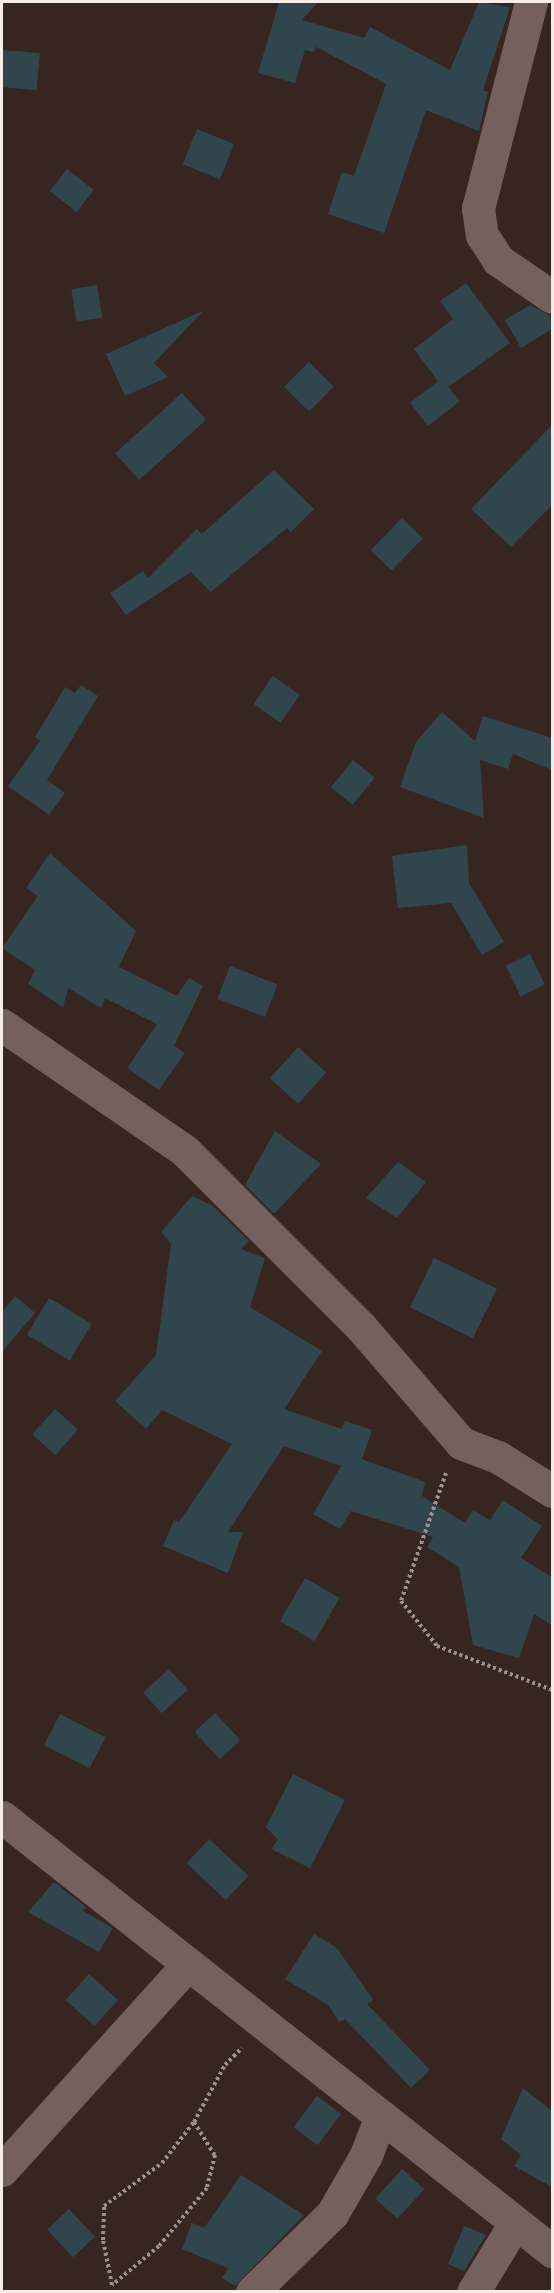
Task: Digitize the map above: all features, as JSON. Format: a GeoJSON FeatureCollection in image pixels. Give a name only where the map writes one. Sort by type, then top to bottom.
{"type":"FeatureCollection","features":[{"type":"Feature","properties":{"kind":"street"},"geometry":{"type":"LineString","coordinates":[[531,2],[478,208],[482,235],[498,260],[552,297]]}},
{"type":"Feature","properties":{"kind":"street"},"geometry":{"type":"LineString","coordinates":[[2,1025],[185,1151],[361,1327],[461,1443],[498,1457],[552,1491]]}},
{"type":"Feature","properties":{"kind":"street"},"geometry":{"type":"LineString","coordinates":[[2,1817],[552,2251]]}},
{"type":"Feature","properties":{"kind":"street"},"geometry":{"type":"LineString","coordinates":[[2,2170],[189,1964]]}},
{"type":"Feature","properties":{"kind":"street"},"geometry":{"type":"LineString","coordinates":[[252,2292],[332,2214],[366,2155],[381,2116]]}},
{"type":"Feature","properties":{"kind":"street"},"geometry":{"type":"LineString","coordinates":[[473,2292],[515,2223]]}},
{"type":"Feature","properties":{"kind":"path"},"geometry":{"type":"LineString","coordinates":[[461,1443],[442,1478],[401,1601],[437,1646],[552,1690]]}},
{"type":"Feature","properties":{"kind":"path"},"geometry":{"type":"LineString","coordinates":[[194,2122],[215,2155],[207,2188],[159,2246],[112,2285],[103,2240],[104,2206],[162,2163],[194,2122],[225,2065],[265,2024]]}},
{"type":"Feature","properties":{"kind":"building"},"geometry":{"type":"Polygon","coordinates":[[[279,2],[318,2],[302,20],[364,38],[370,27],[450,70],[479,2],[510,7],[483,90],[488,92],[479,131],[426,110],[384,233],[328,214],[342,172],[354,176],[386,84],[316,47],[314,52],[305,50],[295,83],[258,73],[279,2]]]}},
{"type":"Feature","properties":{"kind":"building"},"geometry":{"type":"Polygon","coordinates":[[[2,50],[40,53],[37,90],[2,87],[2,50]]]}},
{"type":"Feature","properties":{"kind":"building"},"geometry":{"type":"Polygon","coordinates":[[[197,129],[234,144],[220,179],[183,164],[197,129]]]}},
{"type":"Feature","properties":{"kind":"building"},"geometry":{"type":"Polygon","coordinates":[[[67,169],[94,190],[77,212],[50,191],[67,169]]]}},
{"type":"Feature","properties":{"kind":"building"},"geometry":{"type":"Polygon","coordinates":[[[466,283],[510,343],[448,387],[460,401],[428,426],[410,403],[438,381],[414,349],[453,319],[440,301],[466,283]]]}},
{"type":"Feature","properties":{"kind":"building"},"geometry":{"type":"Polygon","coordinates":[[[97,285],[102,318],[76,322],[71,289],[97,285]]]}},
{"type":"Feature","properties":{"kind":"building"},"geometry":{"type":"Polygon","coordinates":[[[530,305],[550,316],[552,329],[521,348],[505,320],[530,305]]]}},
{"type":"Feature","properties":{"kind":"building"},"geometry":{"type":"Polygon","coordinates":[[[203,311],[154,363],[168,377],[125,396],[106,354],[203,311]]]}},
{"type":"Feature","properties":{"kind":"building"},"geometry":{"type":"Polygon","coordinates":[[[309,362],[334,387],[309,411],[284,387],[309,362]]]}},
{"type":"Feature","properties":{"kind":"building"},"geometry":{"type":"Polygon","coordinates":[[[182,393],[206,420],[139,480],[115,453],[182,393]]]}},
{"type":"Feature","properties":{"kind":"building"},"geometry":{"type":"Polygon","coordinates":[[[552,425],[552,505],[511,547],[471,509],[552,425]]]}},
{"type":"Feature","properties":{"kind":"building"},"geometry":{"type":"Polygon","coordinates":[[[274,470],[314,509],[291,532],[287,528],[211,592],[191,572],[126,615],[110,593],[143,571],[148,578],[197,529],[202,534],[274,470]]]}},
{"type":"Feature","properties":{"kind":"building"},"geometry":{"type":"Polygon","coordinates":[[[402,518],[423,538],[392,571],[371,550],[402,518]]]}},
{"type":"Feature","properties":{"kind":"building"},"geometry":{"type":"Polygon","coordinates":[[[273,676],[300,695],[281,723],[253,704],[273,676]]]}},
{"type":"Feature","properties":{"kind":"building"},"geometry":{"type":"Polygon","coordinates":[[[81,685],[98,696],[47,780],[65,793],[49,815],[8,786],[41,740],[35,737],[65,687],[75,693],[81,685]]]}},
{"type":"Feature","properties":{"kind":"building"},"geometry":{"type":"Polygon","coordinates":[[[442,712],[475,741],[483,716],[552,738],[552,770],[513,754],[508,769],[480,760],[484,818],[400,787],[416,742],[442,712]]]}},
{"type":"Feature","properties":{"kind":"building"},"geometry":{"type":"Polygon","coordinates":[[[353,760],[375,778],[353,805],[331,787],[353,760]]]}},
{"type":"Feature","properties":{"kind":"building"},"geometry":{"type":"Polygon","coordinates":[[[467,845],[469,883],[504,942],[482,955],[451,903],[398,908],[392,856],[467,845]]]}},
{"type":"Feature","properties":{"kind":"building"},"geometry":{"type":"Polygon","coordinates":[[[50,853],[136,931],[119,967],[177,996],[189,978],[203,986],[174,1046],[185,1053],[159,1090],[127,1068],[157,1024],[105,998],[101,1008],[68,988],[63,1007],[28,984],[35,970],[2,948],[38,896],[26,888],[50,853]]]}},
{"type":"Feature","properties":{"kind":"building"},"geometry":{"type":"Polygon","coordinates":[[[530,954],[545,985],[521,996],[506,966],[530,954]]]}},
{"type":"Feature","properties":{"kind":"building"},"geometry":{"type":"Polygon","coordinates":[[[230,966],[278,984],[265,1017],[217,999],[230,966]]]}},
{"type":"Feature","properties":{"kind":"building"},"geometry":{"type":"Polygon","coordinates":[[[298,1047],[326,1072],[298,1104],[270,1078],[298,1047]]]}},
{"type":"Feature","properties":{"kind":"building"},"geometry":{"type":"Polygon","coordinates":[[[275,1131],[321,1164],[274,1214],[245,1185],[275,1131]]]}},
{"type":"Feature","properties":{"kind":"building"},"geometry":{"type":"Polygon","coordinates":[[[398,1162],[426,1182],[397,1218],[366,1198],[398,1162]]]}},
{"type":"Feature","properties":{"kind":"building"},"geometry":{"type":"Polygon","coordinates":[[[192,1196],[213,1206],[249,1241],[241,1249],[265,1258],[250,1307],[322,1351],[284,1409],[342,1429],[345,1421],[372,1430],[362,1459],[425,1482],[422,1496],[465,1523],[473,1510],[490,1520],[503,1500],[542,1526],[521,1558],[552,1577],[552,1625],[534,1614],[519,1658],[473,1645],[459,1567],[427,1547],[433,1537],[351,1511],[340,1529],[313,1514],[341,1466],[284,1446],[228,1532],[243,1532],[228,1573],[163,1546],[174,1520],[179,1522],[232,1444],[162,1410],[146,1429],[115,1401],[156,1355],[171,1244],[161,1232],[192,1196]]]}},
{"type":"Feature","properties":{"kind":"building"},"geometry":{"type":"Polygon","coordinates":[[[434,1258],[497,1289],[473,1338],[410,1307],[434,1258]]]}},
{"type":"Feature","properties":{"kind":"building"},"geometry":{"type":"Polygon","coordinates":[[[15,1296],[35,1313],[2,1352],[2,1312],[15,1296]]]}},
{"type":"Feature","properties":{"kind":"building"},"geometry":{"type":"Polygon","coordinates":[[[49,1298],[92,1324],[70,1361],[27,1335],[49,1298]]]}},
{"type":"Feature","properties":{"kind":"building"},"geometry":{"type":"Polygon","coordinates":[[[55,1409],[78,1430],[55,1455],[32,1434],[55,1409]]]}},
{"type":"Feature","properties":{"kind":"building"},"geometry":{"type":"Polygon","coordinates":[[[305,1578],[340,1598],[315,1641],[280,1621],[305,1578]]]}},
{"type":"Feature","properties":{"kind":"building"},"geometry":{"type":"Polygon","coordinates":[[[169,1669],[188,1690],[162,1713],[143,1692],[169,1669]]]}},
{"type":"Feature","properties":{"kind":"building"},"geometry":{"type":"Polygon","coordinates":[[[215,1713],[240,1740],[220,1759],[195,1732],[215,1713]]]}},
{"type":"Feature","properties":{"kind":"building"},"geometry":{"type":"Polygon","coordinates":[[[60,1714],[105,1737],[90,1768],[44,1745],[60,1714]]]}},
{"type":"Feature","properties":{"kind":"building"},"geometry":{"type":"Polygon","coordinates":[[[293,1774],[345,1800],[310,1868],[271,1849],[278,1840],[266,1827],[293,1774]]]}},
{"type":"Feature","properties":{"kind":"building"},"geometry":{"type":"Polygon","coordinates":[[[209,1839],[248,1876],[226,1900],[186,1863],[209,1839]]]}},
{"type":"Feature","properties":{"kind":"building"},"geometry":{"type":"Polygon","coordinates":[[[54,1882],[86,1907],[83,1911],[113,1928],[99,1952],[28,1912],[54,1882]]]}},
{"type":"Feature","properties":{"kind":"building"},"geometry":{"type":"Polygon","coordinates":[[[314,1934],[337,1948],[373,2000],[367,2004],[430,2070],[411,2088],[345,2019],[339,2022],[328,2005],[285,1979],[314,1934]]]}},
{"type":"Feature","properties":{"kind":"building"},"geometry":{"type":"Polygon","coordinates":[[[89,1974],[118,2000],[95,2026],[66,2000],[89,1974]]]}},
{"type":"Feature","properties":{"kind":"building"},"geometry":{"type":"Polygon","coordinates":[[[523,2088],[552,2111],[552,2187],[514,2166],[521,2155],[501,2139],[523,2088]]]}},
{"type":"Feature","properties":{"kind":"building"},"geometry":{"type":"Polygon","coordinates":[[[317,2096],[341,2114],[317,2145],[294,2127],[317,2096]]]}},
{"type":"Feature","properties":{"kind":"building"},"geometry":{"type":"Polygon","coordinates":[[[402,2169],[424,2189],[398,2219],[375,2199],[402,2169]]]}},
{"type":"Feature","properties":{"kind":"building"},"geometry":{"type":"Polygon","coordinates":[[[241,2175],[304,2215],[235,2286],[222,2278],[228,2268],[182,2249],[192,2223],[204,2228],[241,2175]]]}},
{"type":"Feature","properties":{"kind":"building"},"geometry":{"type":"Polygon","coordinates":[[[69,2209],[95,2237],[73,2257],[47,2229],[69,2209]]]}},
{"type":"Feature","properties":{"kind":"building"},"geometry":{"type":"Polygon","coordinates":[[[464,2226],[486,2235],[464,2271],[448,2264],[464,2226]]]}}]}
